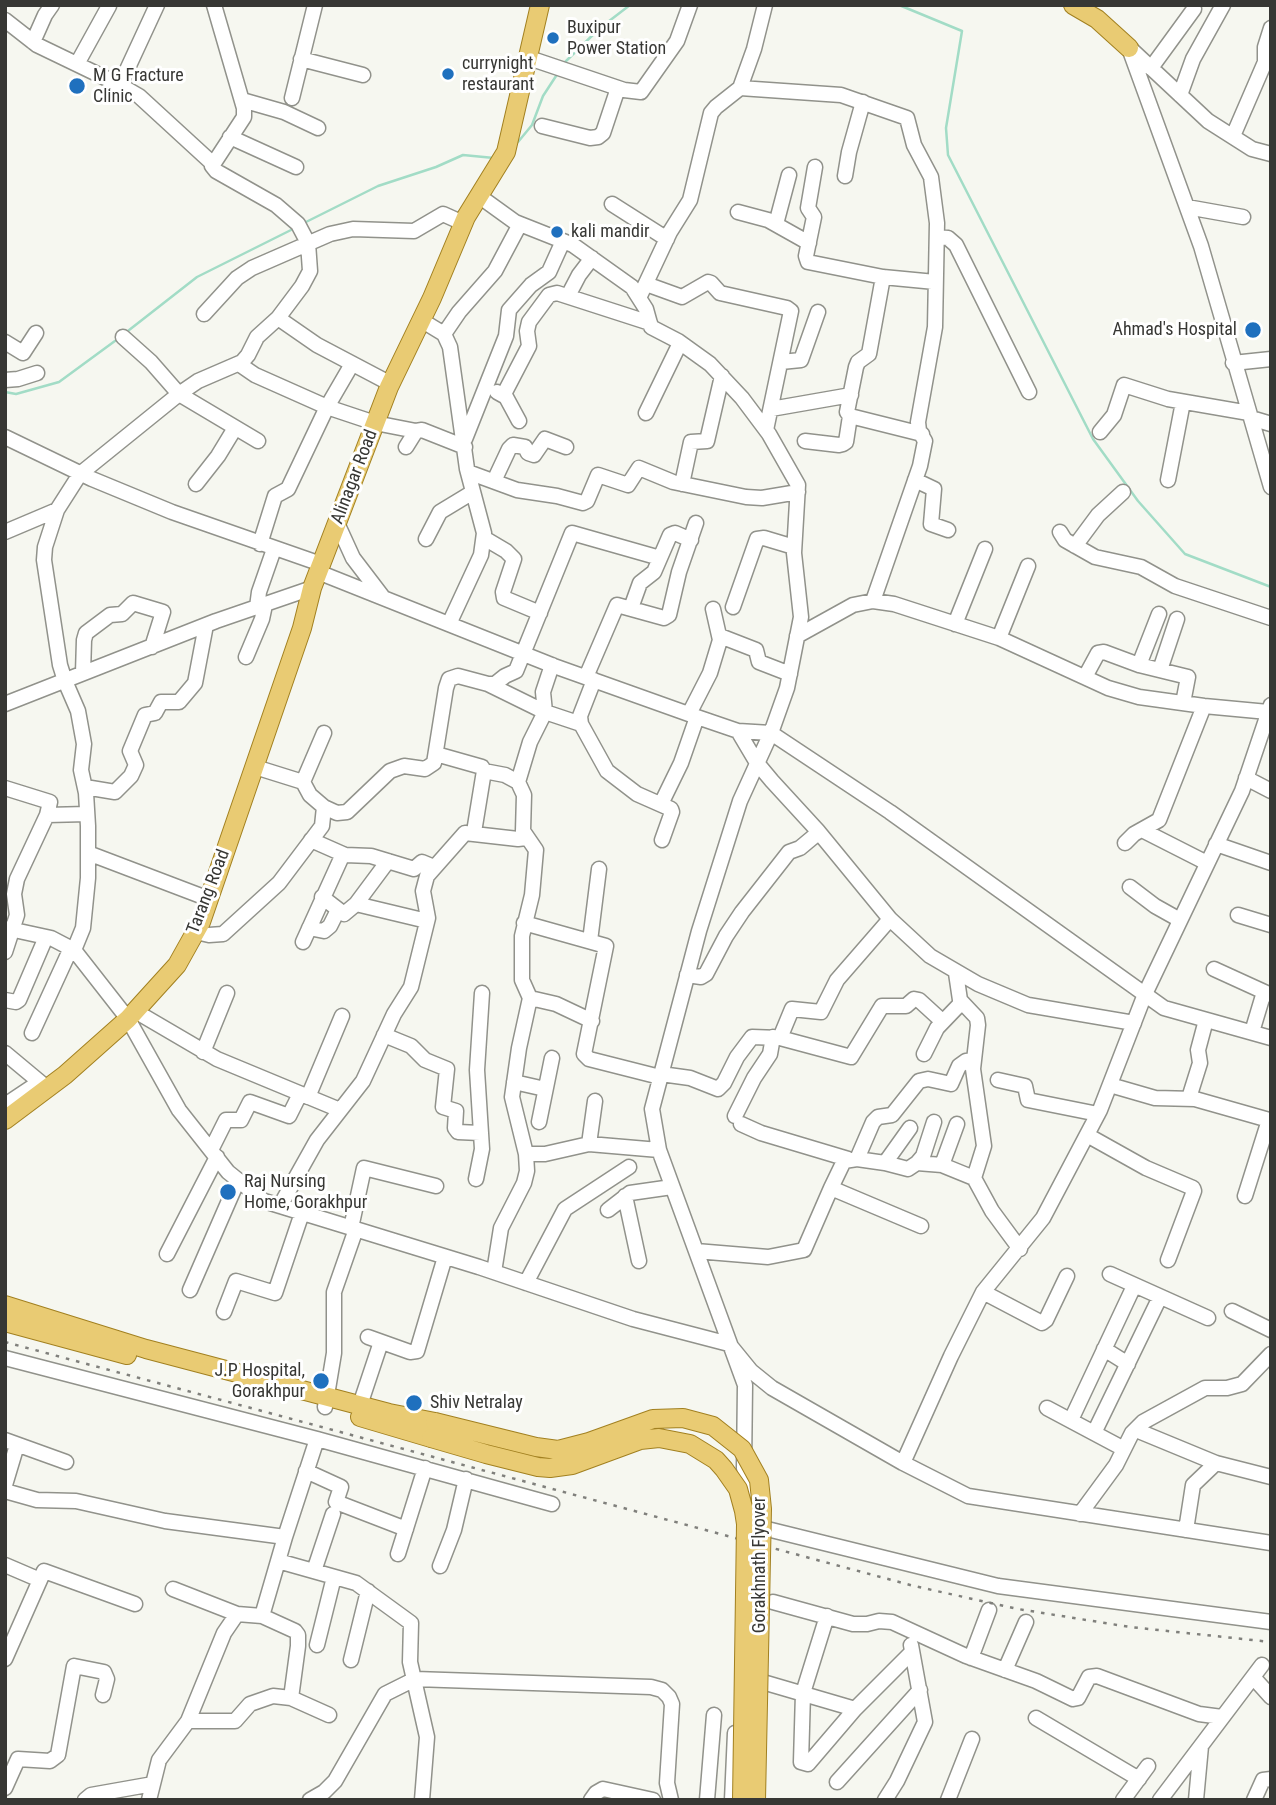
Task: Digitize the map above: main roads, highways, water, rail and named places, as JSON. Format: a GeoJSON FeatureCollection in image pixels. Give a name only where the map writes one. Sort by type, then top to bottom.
{"type":"FeatureCollection","features":[{"type":"Feature","properties":{"kind":"main road","name":"Alinagar Road"},"geometry":{"type":"LineString","coordinates":[[254,767],[302,628],[317,575],[375,423],[463,223],[506,152],[540,5]]}},
{"type":"Feature","properties":{"kind":"main road"},"geometry":{"type":"LineString","coordinates":[[1073,5],[1097,19],[1129,48]]}},
{"type":"Feature","properties":{"kind":"main road","name":"Tarang Road"},"geometry":{"type":"LineString","coordinates":[[5,1119],[42,1092],[132,1015],[177,965],[196,932],[209,899],[254,767]]}},
{"type":"Feature","properties":{"kind":"main road"},"geometry":{"type":"LineString","coordinates":[[5,1305],[326,1401]]}},
{"type":"Feature","properties":{"kind":"main road"},"geometry":{"type":"LineString","coordinates":[[5,1322],[326,1401],[360,1405],[433,1430]]}},
{"type":"Feature","properties":{"kind":"main road","name":"Gorakhnath Flyover"},"geometry":{"type":"LineString","coordinates":[[326,1401],[410,1432],[433,1430],[558,1450],[653,1419],[682,1418],[713,1426],[742,1449],[751,1461],[759,1480],[762,1509],[757,1800]]}},
{"type":"Feature","properties":{"kind":"main road","name":"Gorakhnath Flyover"},"geometry":{"type":"LineString","coordinates":[[433,1430],[486,1454],[538,1467],[572,1465],[640,1440],[659,1438],[690,1444],[716,1460],[724,1469],[737,1489],[746,1524],[742,1800]]}},
{"type":"Feature","properties":{"kind":"waterway"},"geometry":{"type":"LineString","coordinates":[[563,64],[600,28],[630,5]]}},
{"type":"Feature","properties":{"kind":"waterway"},"geometry":{"type":"LineString","coordinates":[[899,5],[962,31],[946,128],[948,155],[1093,439],[1138,501],[1185,554],[1271,587]]}},
{"type":"Feature","properties":{"kind":"waterway"},"geometry":{"type":"LineString","coordinates":[[518,142],[532,125],[543,96],[558,73]]}},
{"type":"Feature","properties":{"kind":"waterway"},"geometry":{"type":"LineString","coordinates":[[302,224],[378,186],[463,155],[494,158]]}},
{"type":"Feature","properties":{"kind":"waterway"},"geometry":{"type":"LineString","coordinates":[[124,334],[197,277],[293,229]]}},
{"type":"Feature","properties":{"kind":"waterway"},"geometry":{"type":"LineString","coordinates":[[5,392],[16,394],[59,382],[119,338]]}},
{"type":"Feature","properties":{"kind":"railway"},"geometry":{"type":"LineString","coordinates":[[5,1342],[914,1586],[1018,1609],[1130,1627],[1271,1642]]}},
{"type":"Feature","properties":{"kind":"place","name":"Buxipur Power Station"},"geometry":{"type":"Point","coordinates":[553,38]}},
{"type":"Feature","properties":{"kind":"place","name":"currynight restaurant"},"geometry":{"type":"Point","coordinates":[448,74]}},
{"type":"Feature","properties":{"kind":"place","name":"M G Fracture Clinic"},"geometry":{"type":"Point","coordinates":[77,86]}},
{"type":"Feature","properties":{"kind":"place","name":"kali mandir"},"geometry":{"type":"Point","coordinates":[557,232]}},
{"type":"Feature","properties":{"kind":"place","name":"Ahmad's Hospital"},"geometry":{"type":"Point","coordinates":[1253,330]}},
{"type":"Feature","properties":{"kind":"place","name":"Raj Nursing Home, Gorakhpur"},"geometry":{"type":"Point","coordinates":[228,1192]}},
{"type":"Feature","properties":{"kind":"place","name":"J.P Hospital, Gorakhpur"},"geometry":{"type":"Point","coordinates":[321,1381]}},
{"type":"Feature","properties":{"kind":"place","name":"Shiv Netralay"},"geometry":{"type":"Point","coordinates":[414,1403]}}]}
